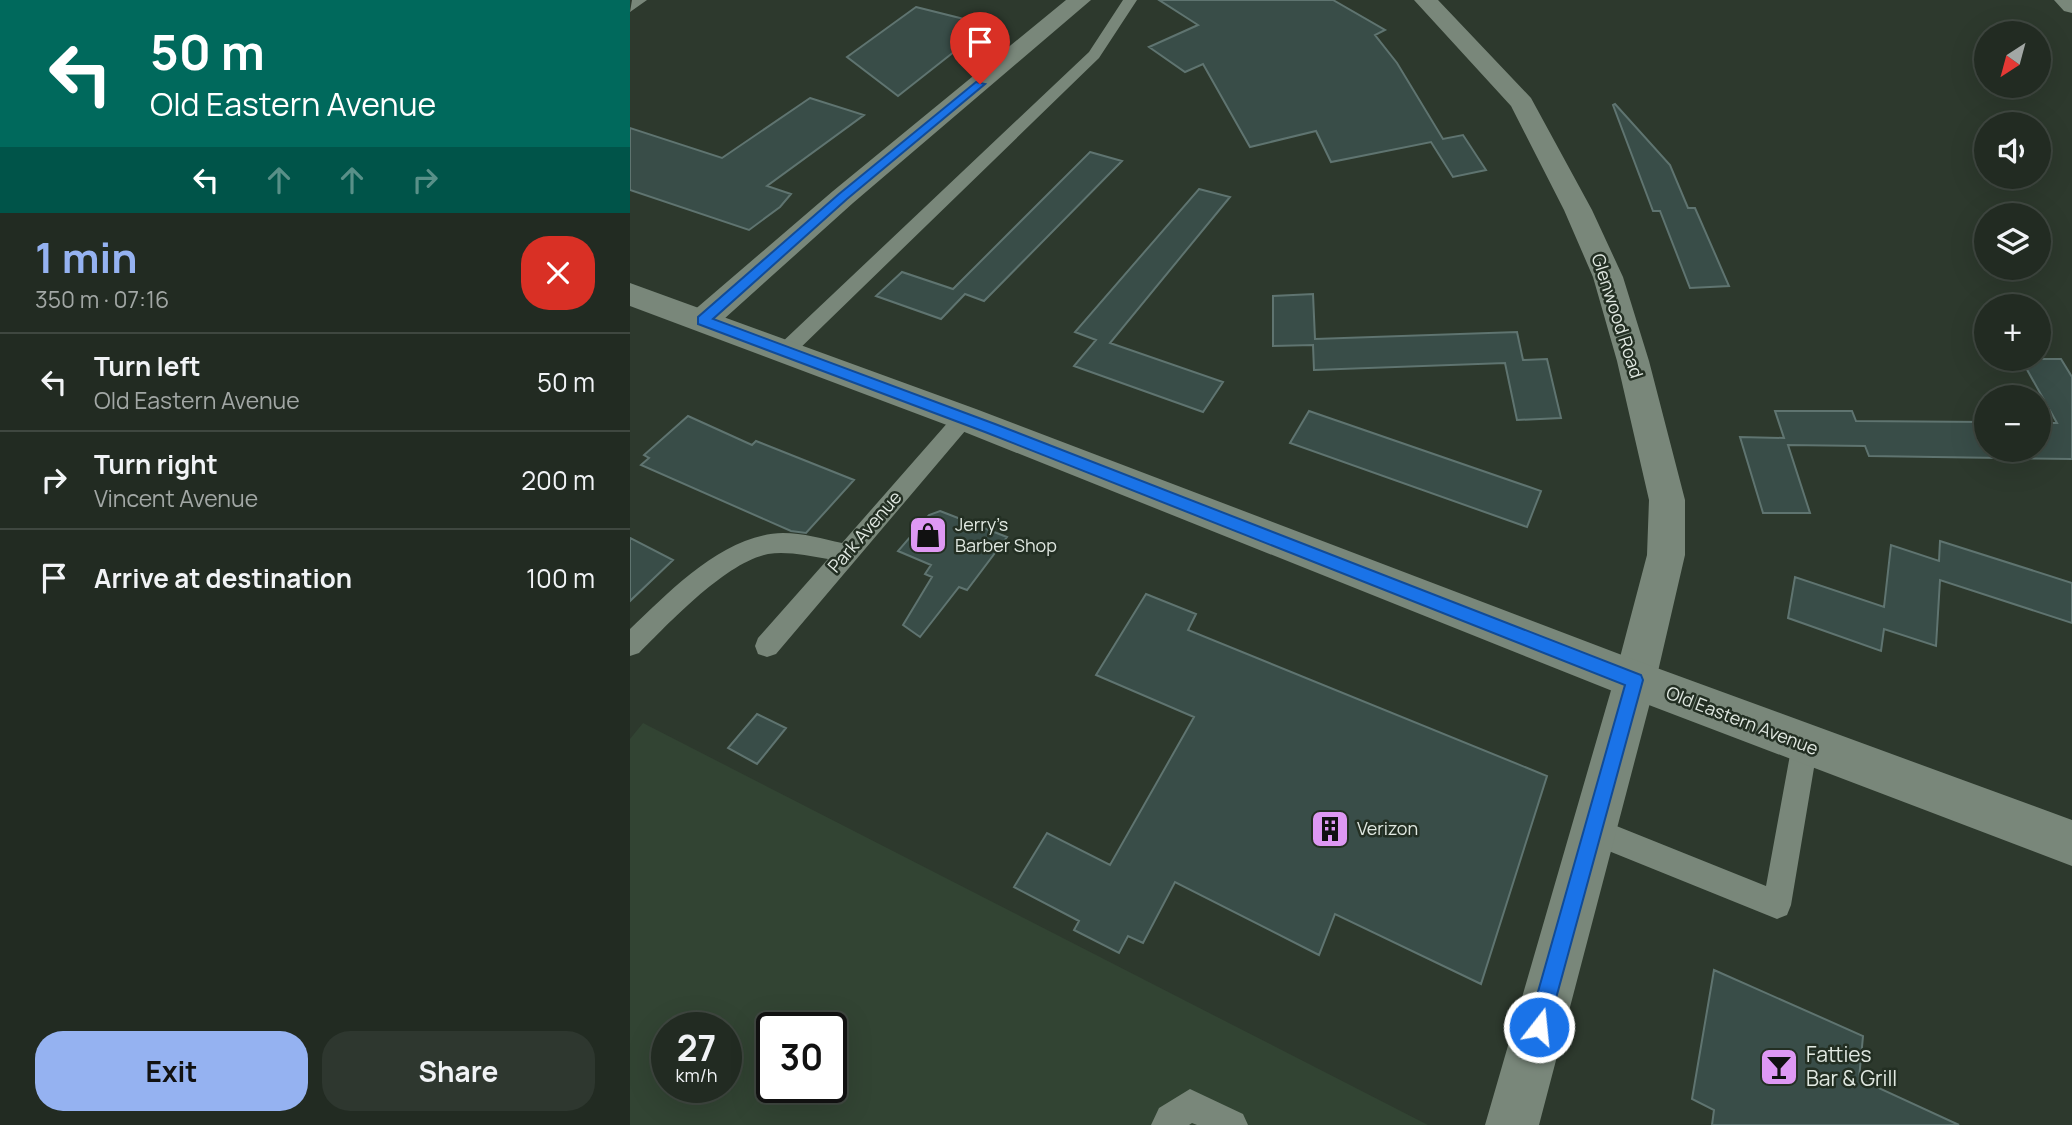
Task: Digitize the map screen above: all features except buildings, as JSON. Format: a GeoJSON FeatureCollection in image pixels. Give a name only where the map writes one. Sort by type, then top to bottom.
{"type":"FeatureCollection","features":[{"type":"Feature","properties":{"kind":"street"},"geometry":{"type":"LineString","coordinates":[[703,320],[843,197],[1080,0]]}},
{"type":"Feature","properties":{"kind":"street","name":"Glenwood Road"},"geometry":{"type":"LineString","coordinates":[[1425,0],[1522,103],[1578,210],[1612,289],[1633,361],[1667,500],[1666,555],[1635,680],[1512,1125]]}},
{"type":"Feature","properties":{"kind":"street"},"geometry":{"type":"LineString","coordinates":[[2065,0],[2072,6]]}},
{"type":"Feature","properties":{"kind":"street","name":"Old Eastern Avenue"},"geometry":{"type":"LineString","coordinates":[[630,294],[964,418],[1635,680],[2072,843]]}},
{"type":"Feature","properties":{"kind":"lane"},"geometry":{"type":"LineString","coordinates":[[630,8],[640,0]]}},
{"type":"Feature","properties":{"kind":"lane"},"geometry":{"type":"LineString","coordinates":[[785,351],[1094,55],[1130,0]]}},
{"type":"Feature","properties":{"kind":"lane","name":"Park Avenue"},"geometry":{"type":"LineString","coordinates":[[767,646],[964,418]]}},
{"type":"Feature","properties":{"kind":"lane"},"geometry":{"type":"LineString","coordinates":[[630,645],[684,593],[752,548],[782,542],[847,553]]}},
{"type":"Feature","properties":{"kind":"lane"},"geometry":{"type":"LineString","coordinates":[[1594,831],[1777,905],[1805,744]]}},
{"type":"Feature","properties":{"kind":"lane"},"geometry":{"type":"LineString","coordinates":[[1167,1125],[1170,1118],[1191,1105],[1232,1125]]}},
{"type":"Feature","properties":{"kind":"shaded area"},"geometry":{"type":"Polygon","coordinates":[[[643,723],[1428,1125],[630,1125],[630,739],[643,723]]]}},
{"type":"Feature","properties":{"kind":"place","name":"Jerry’s Barber Shop"},"geometry":{"type":"Point","coordinates":[928,535]}},
{"type":"Feature","properties":{"kind":"place","name":"Verizon"},"geometry":{"type":"Point","coordinates":[1330,829]}},
{"type":"Feature","properties":{"kind":"place","name":"Fatties Bar & Grill"},"geometry":{"type":"Point","coordinates":[1779,1067]}},
{"type":"Feature","properties":{"kind":"route"},"geometry":{"type":"LineString","coordinates":[[980,84],[843,197],[703,320],[990,428],[1635,680],[1539,1027]]}}]}
